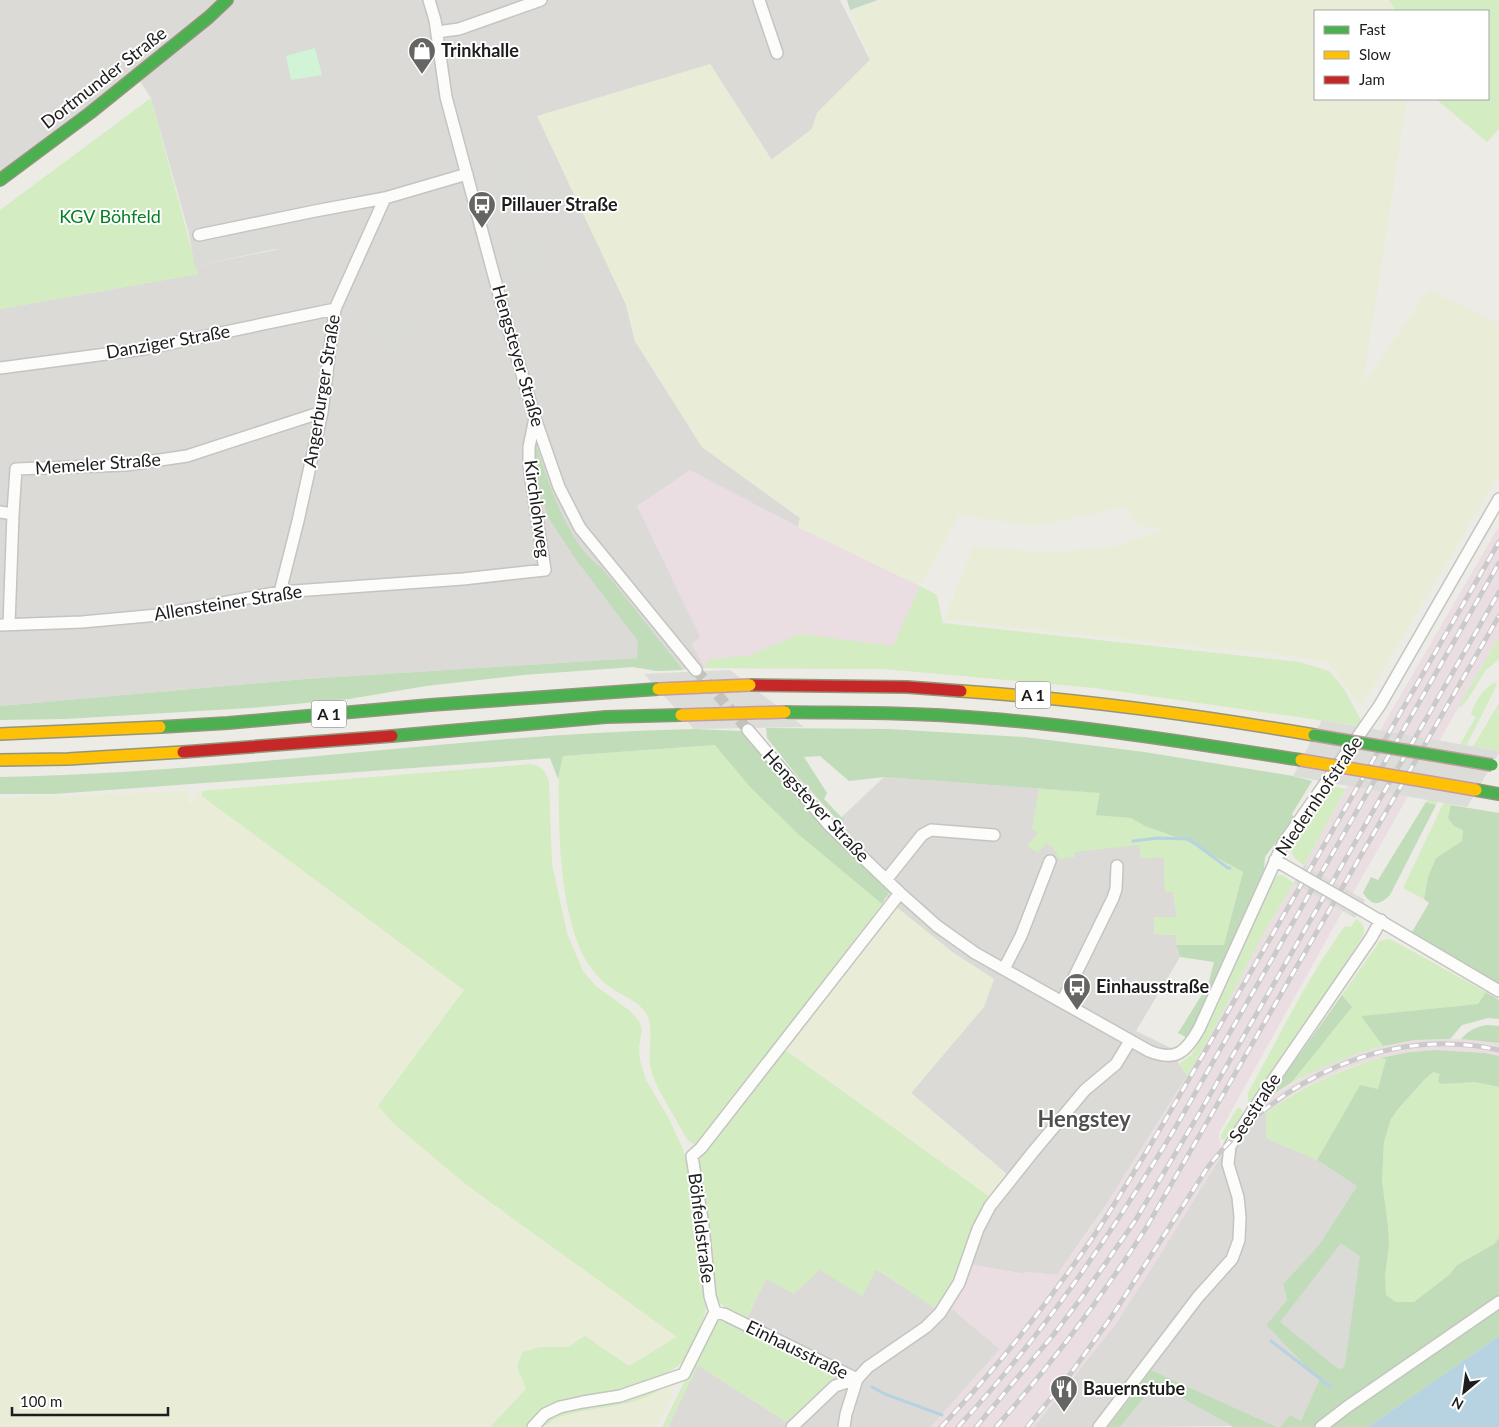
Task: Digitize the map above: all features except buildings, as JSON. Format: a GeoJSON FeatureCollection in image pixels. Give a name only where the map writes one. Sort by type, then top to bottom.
{"type":"FeatureCollection","features":[{"type":"Feature","properties":{"kind":"main road","name":"Dortmunder Straße"},"geometry":{"type":"LineString","coordinates":[[0,180],[90,113],[210,18],[227,0]]}},
{"type":"Feature","properties":{"kind":"main road","name":"A 1"},"geometry":{"type":"LineString","coordinates":[[0,734],[100,731],[228,723],[430,705],[658,689],[750,685],[907,687],[1038,696],[1226,720],[1495,765]]}},
{"type":"Feature","properties":{"kind":"main road","name":"A 1"},"geometry":{"type":"LineString","coordinates":[[0,760],[156,755],[606,717],[785,712],[902,713],[1032,723],[1143,736],[1301,760],[1499,794]]}},
{"type":"Feature","properties":{"kind":"street","name":"Hengsteyer Straße"},"geometry":{"type":"LineString","coordinates":[[429,0],[437,32],[443,85],[534,418],[559,487],[580,528],[696,670]]}},
{"type":"Feature","properties":{"kind":"street"},"geometry":{"type":"LineString","coordinates":[[437,32],[460,29],[541,0]]}},
{"type":"Feature","properties":{"kind":"street"},"geometry":{"type":"LineString","coordinates":[[759,0],[777,53]]}},
{"type":"Feature","properties":{"kind":"street"},"geometry":{"type":"LineString","coordinates":[[199,236],[315,210],[385,198],[467,174]]}},
{"type":"Feature","properties":{"kind":"street","name":"Angerburger Straße"},"geometry":{"type":"LineString","coordinates":[[280,592],[322,412],[335,308],[385,198]]}},
{"type":"Feature","properties":{"kind":"street","name":"Danziger Straße"},"geometry":{"type":"LineString","coordinates":[[0,368],[144,349],[335,308]]}},
{"type":"Feature","properties":{"kind":"street","name":"Memeler Straße"},"geometry":{"type":"LineString","coordinates":[[13,514],[16,469],[126,466],[187,456],[322,412]]}},
{"type":"Feature","properties":{"kind":"street","name":"Kirchlohweg"},"geometry":{"type":"LineString","coordinates":[[534,418],[529,446],[529,466],[545,570]]}},
{"type":"Feature","properties":{"kind":"street","name":"Niedernhofstraße"},"geometry":{"type":"LineString","coordinates":[[1130,1041],[1160,1056],[1169,1057],[1181,1053],[1191,1044],[1275,860],[1293,829],[1380,705],[1499,499]]}},
{"type":"Feature","properties":{"kind":"street"},"geometry":{"type":"LineString","coordinates":[[0,512],[13,514],[4,625]]}},
{"type":"Feature","properties":{"kind":"street","name":"Allensteiner Straße"},"geometry":{"type":"LineString","coordinates":[[4,625],[82,622],[158,615],[280,592],[463,579],[545,570]]}},
{"type":"Feature","properties":{"kind":"street","name":"Hengsteyer Straße"},"geometry":{"type":"LineString","coordinates":[[748,730],[829,824],[900,893],[956,940],[1130,1041]]}},
{"type":"Feature","properties":{"kind":"street"},"geometry":{"type":"LineString","coordinates":[[886,880],[922,835],[931,830],[994,835]]}},
{"type":"Feature","properties":{"kind":"street"},"geometry":{"type":"LineString","coordinates":[[1275,860],[1499,990]]}},
{"type":"Feature","properties":{"kind":"street"},"geometry":{"type":"LineString","coordinates":[[1004,969],[1021,936],[1050,861]]}},
{"type":"Feature","properties":{"kind":"street"},"geometry":{"type":"LineString","coordinates":[[1062,1002],[1113,898],[1116,889],[1117,866]]}},
{"type":"Feature","properties":{"kind":"street","name":"Böhfeldstraße"},"geometry":{"type":"LineString","coordinates":[[715,1312],[710,1296],[703,1226],[692,1156],[701,1148],[900,893]]}},
{"type":"Feature","properties":{"kind":"street","name":"Seestraße"},"geometry":{"type":"LineString","coordinates":[[1099,1427],[1198,1297],[1232,1259],[1239,1240],[1240,1217],[1238,1197],[1228,1164],[1230,1146],[1371,938],[1381,920]]}},
{"type":"Feature","properties":{"kind":"street","name":"Einhausstraße"},"geometry":{"type":"LineString","coordinates":[[715,1312],[724,1314],[857,1379],[868,1367],[926,1327],[940,1313],[959,1283],[978,1229],[990,1206],[1085,1090],[1116,1064],[1130,1041]]}},
{"type":"Feature","properties":{"kind":"street"},"geometry":{"type":"LineString","coordinates":[[1322,1427],[1347,1407],[1499,1302]]}},
{"type":"Feature","properties":{"kind":"street"},"geometry":{"type":"LineString","coordinates":[[533,1427],[545,1414],[560,1407],[620,1396],[684,1374],[715,1312]]}},
{"type":"Feature","properties":{"kind":"street"},"geometry":{"type":"LineString","coordinates":[[792,1427],[835,1386],[857,1379]]}},
{"type":"Feature","properties":{"kind":"street"},"geometry":{"type":"LineString","coordinates":[[844,1427],[857,1379]]}},
{"type":"Feature","properties":{"kind":"shaded area"},"geometry":{"type":"Polygon","coordinates":[[[0,0],[840,0],[870,60],[817,113],[812,129],[771,160],[710,64],[626,305],[635,341],[702,447],[800,518],[798,527],[690,471],[700,638],[692,644],[705,668],[657,671],[637,658],[305,679],[0,706],[0,309],[198,274],[195,266],[280,249],[196,239],[194,229],[188,230],[151,98],[136,75],[0,180],[0,0]]]}},
{"type":"Feature","properties":{"kind":"shaded area"},"geometry":{"type":"Polygon","coordinates":[[[518,153],[528,192],[502,199],[492,161],[518,153]]]}},
{"type":"Feature","properties":{"kind":"shaded area"},"geometry":{"type":"Polygon","coordinates":[[[275,223],[280,248],[195,266],[188,230],[194,229],[196,239],[275,223]]]}},
{"type":"Feature","properties":{"kind":"shaded area"},"geometry":{"type":"Polygon","coordinates":[[[540,236],[551,274],[524,281],[514,244],[540,236]]]}},
{"type":"Feature","properties":{"kind":"shaded area"},"geometry":{"type":"Polygon","coordinates":[[[404,313],[410,339],[380,346],[374,320],[404,313]]]}},
{"type":"Feature","properties":{"kind":"shaded area"},"geometry":{"type":"Polygon","coordinates":[[[690,470],[798,527],[920,586],[883,669],[705,668],[692,644],[700,637],[637,506],[690,470]]]}},
{"type":"Feature","properties":{"kind":"shaded area"},"geometry":{"type":"Polygon","coordinates":[[[1499,526],[1499,636],[1219,1133],[1221,1156],[1159,1257],[1117,1322],[1034,1427],[931,1427],[1000,1349],[950,1307],[964,1285],[973,1265],[1024,1274],[1025,1272],[1057,1275],[1084,1238],[1187,1076],[1262,936],[1499,526]]]}},
{"type":"Feature","properties":{"kind":"shaded area"},"geometry":{"type":"Polygon","coordinates":[[[884,777],[1100,793],[1132,845],[1140,845],[1141,858],[1164,857],[1165,891],[1173,892],[1177,917],[1154,934],[1176,935],[1176,945],[1180,957],[1136,1031],[1175,1050],[1179,1064],[1187,1076],[1108,1202],[1057,1275],[1026,1272],[1025,1274],[962,1263],[972,1229],[981,1210],[1007,1174],[911,1093],[983,1007],[994,979],[952,952],[895,906],[886,896],[890,892],[827,831],[884,777]]]}},
{"type":"Feature","properties":{"kind":"shaded area"},"geometry":{"type":"Polygon","coordinates":[[[1461,1039],[1499,1043],[1499,1056],[1485,1053],[1436,1050],[1410,1052],[1380,1058],[1347,1068],[1296,1092],[1252,1123],[1269,1097],[1316,1070],[1346,1057],[1383,1046],[1415,1040],[1461,1039]]]}},
{"type":"Feature","properties":{"kind":"shaded area"},"geometry":{"type":"Polygon","coordinates":[[[1266,1113],[1266,1138],[1317,1160],[1357,1186],[1319,1245],[1283,1284],[1287,1300],[1266,1325],[1319,1380],[1301,1422],[1290,1415],[1280,1427],[1277,1427],[1142,1366],[1092,1427],[1034,1427],[1117,1322],[1221,1156],[1233,1149],[1252,1123],[1266,1113]]]}},
{"type":"Feature","properties":{"kind":"shaded area"},"geometry":{"type":"Polygon","coordinates":[[[1341,1243],[1360,1256],[1345,1366],[1341,1369],[1337,1368],[1280,1322],[1341,1243]]]}},
{"type":"Feature","properties":{"kind":"shaded area"},"geometry":{"type":"Polygon","coordinates":[[[876,1269],[936,1308],[950,1307],[1000,1349],[931,1427],[668,1427],[698,1365],[791,1425],[742,1328],[766,1279],[820,1270],[876,1269]]]}},
{"type":"Feature","properties":{"kind":"shaded area"},"geometry":{"type":"Polygon","coordinates":[[[1156,1384],[1233,1426],[1120,1427],[1156,1384]]]}},
{"type":"Feature","properties":{"kind":"green space"},"geometry":{"type":"Polygon","coordinates":[[[847,0],[878,0],[850,10],[847,0]]]}},
{"type":"Feature","properties":{"kind":"green space"},"geometry":{"type":"Polygon","coordinates":[[[880,0],[1388,0],[1391,4],[1394,10],[1314,10],[1314,100],[1407,100],[1363,384],[1429,290],[1499,324],[1499,475],[1361,706],[1328,663],[1300,657],[945,620],[973,546],[1050,553],[1115,546],[1163,530],[1138,526],[1126,507],[1034,526],[959,515],[920,586],[798,527],[800,518],[702,447],[635,341],[626,305],[537,116],[710,64],[772,160],[812,130],[817,113],[871,59],[850,10],[880,0]]]}},
{"type":"Feature","properties":{"kind":"green space"},"geometry":{"type":"Polygon","coordinates":[[[1389,0],[1499,0],[1499,129],[1487,142],[1437,100],[1489,100],[1489,10],[1395,10],[1389,0]]]}},
{"type":"Feature","properties":{"kind":"green space"},"geometry":{"type":"Polygon","coordinates":[[[315,48],[322,75],[291,80],[286,56],[315,48]]]}},
{"type":"Feature","properties":{"kind":"green space","name":"KGV Böhfeld"},"geometry":{"type":"Polygon","coordinates":[[[151,98],[198,274],[0,309],[0,210],[151,98]]]}},
{"type":"Feature","properties":{"kind":"green space"},"geometry":{"type":"Polygon","coordinates":[[[534,439],[552,491],[578,544],[602,568],[683,670],[657,671],[633,667],[523,675],[426,686],[349,699],[250,708],[65,719],[0,720],[0,706],[305,679],[637,658],[638,641],[577,561],[548,517],[544,504],[539,503],[533,470],[534,439]]]}},
{"type":"Feature","properties":{"kind":"green space"},"geometry":{"type":"Polygon","coordinates":[[[920,586],[937,595],[943,623],[1299,662],[1329,671],[1345,690],[1361,721],[1360,726],[1095,688],[974,677],[883,669],[705,668],[707,660],[751,655],[799,634],[893,646],[920,586]]]}},
{"type":"Feature","properties":{"kind":"green space"},"geometry":{"type":"Polygon","coordinates":[[[1499,636],[1499,659],[1485,671],[1468,699],[1461,707],[1459,706],[1499,636]]]}},
{"type":"Feature","properties":{"kind":"green space"},"geometry":{"type":"Polygon","coordinates":[[[1497,682],[1436,805],[1426,802],[1476,717],[1471,714],[1478,699],[1488,687],[1497,682]]]}},
{"type":"Feature","properties":{"kind":"green space"},"geometry":{"type":"Polygon","coordinates":[[[1499,703],[1497,713],[1499,713],[1499,751],[1477,747],[1451,805],[1463,830],[1462,841],[1436,858],[1428,877],[1424,899],[1403,888],[1442,806],[1474,745],[1499,703]]]}},
{"type":"Feature","properties":{"kind":"green space"},"geometry":{"type":"Polygon","coordinates":[[[766,728],[889,729],[1024,737],[1144,752],[1293,776],[1312,781],[1292,814],[1294,818],[1265,857],[1264,869],[1208,999],[1199,1018],[1186,1037],[1178,1033],[1208,985],[1214,962],[1180,957],[1176,945],[1224,945],[1243,872],[1187,841],[1145,826],[1131,818],[1096,815],[1100,793],[884,777],[849,781],[820,756],[804,757],[827,793],[824,799],[844,820],[841,824],[799,778],[767,738],[766,728]]]}},
{"type":"Feature","properties":{"kind":"green space"},"geometry":{"type":"Polygon","coordinates":[[[694,729],[741,731],[827,831],[890,891],[882,904],[798,834],[751,788],[715,745],[563,756],[558,779],[550,758],[54,794],[0,794],[0,777],[174,769],[520,738],[694,729]]]}},
{"type":"Feature","properties":{"kind":"green space"},"geometry":{"type":"Polygon","coordinates":[[[716,745],[751,788],[798,834],[882,904],[700,1143],[696,1145],[688,1141],[651,1070],[651,1037],[648,1017],[636,1003],[615,991],[601,980],[591,968],[574,931],[562,868],[559,827],[559,783],[563,756],[716,745]]]}},
{"type":"Feature","properties":{"kind":"green space"},"geometry":{"type":"Polygon","coordinates":[[[531,764],[543,770],[549,783],[552,864],[567,933],[583,971],[596,986],[630,1011],[639,1021],[642,1029],[639,1048],[640,1060],[646,1080],[669,1119],[683,1149],[691,1177],[689,1177],[699,1236],[707,1304],[701,1330],[687,1357],[678,1366],[657,1379],[626,1390],[573,1401],[529,1427],[490,1427],[526,1389],[517,1366],[523,1352],[540,1347],[568,1347],[585,1336],[629,1366],[677,1337],[468,1186],[394,1124],[378,1106],[464,990],[202,796],[202,791],[531,764]]]}},
{"type":"Feature","properties":{"kind":"green space"},"geometry":{"type":"Polygon","coordinates":[[[1331,786],[1346,789],[1304,865],[1293,856],[1291,850],[1292,842],[1331,786]]]}},
{"type":"Feature","properties":{"kind":"green space"},"geometry":{"type":"Polygon","coordinates":[[[1039,789],[1100,793],[1096,815],[1131,818],[1145,826],[1187,841],[1243,872],[1224,945],[1176,945],[1176,935],[1154,934],[1154,917],[1177,917],[1173,892],[1165,892],[1164,857],[1141,858],[1139,845],[1075,852],[1075,857],[1060,859],[1052,847],[1046,843],[1038,853],[1027,846],[1038,833],[1032,829],[1039,789]]]}},
{"type":"Feature","properties":{"kind":"green space"},"geometry":{"type":"Polygon","coordinates":[[[186,791],[190,795],[188,803],[192,804],[197,792],[202,791],[202,796],[464,990],[378,1106],[394,1124],[468,1186],[678,1337],[629,1366],[585,1336],[568,1347],[540,1347],[517,1366],[526,1389],[490,1427],[0,1427],[0,798],[186,791]]]}},
{"type":"Feature","properties":{"kind":"green space"},"geometry":{"type":"Polygon","coordinates":[[[1426,802],[1436,805],[1390,895],[1379,903],[1369,900],[1363,893],[1371,877],[1378,880],[1426,802]]]}},
{"type":"Feature","properties":{"kind":"green space"},"geometry":{"type":"Polygon","coordinates":[[[1451,805],[1499,813],[1499,984],[1412,932],[1429,903],[1424,899],[1428,877],[1436,858],[1462,841],[1463,830],[1454,826],[1448,818],[1451,805]]]}},
{"type":"Feature","properties":{"kind":"green space"},"geometry":{"type":"Polygon","coordinates":[[[1282,875],[1294,883],[1262,936],[1187,1076],[1179,1064],[1191,1055],[1205,1033],[1274,880],[1277,876],[1282,875]]]}},
{"type":"Feature","properties":{"kind":"green space"},"geometry":{"type":"Polygon","coordinates":[[[895,906],[952,952],[994,979],[984,1007],[911,1093],[1007,1175],[990,1197],[785,1050],[895,906]]]}},
{"type":"Feature","properties":{"kind":"green space"},"geometry":{"type":"Polygon","coordinates":[[[1356,919],[1363,926],[1363,936],[1253,1104],[1248,1101],[1248,1093],[1294,1008],[1331,946],[1345,926],[1351,927],[1356,919]]]}},
{"type":"Feature","properties":{"kind":"green space"},"geometry":{"type":"Polygon","coordinates":[[[1390,939],[1486,992],[1478,1004],[1362,1016],[1383,1046],[1336,1062],[1291,1083],[1352,1007],[1342,995],[1380,941],[1390,939]]]}},
{"type":"Feature","properties":{"kind":"green space"},"geometry":{"type":"Polygon","coordinates":[[[1486,992],[1499,1000],[1499,1019],[1488,1018],[1462,1025],[1450,1039],[1415,1040],[1383,1046],[1361,1016],[1478,1004],[1486,992]]]}},
{"type":"Feature","properties":{"kind":"green space"},"geometry":{"type":"Polygon","coordinates":[[[1342,995],[1352,1007],[1291,1083],[1269,1097],[1342,995]]]}},
{"type":"Feature","properties":{"kind":"green space"},"geometry":{"type":"Polygon","coordinates":[[[1487,1025],[1499,1026],[1499,1043],[1461,1039],[1473,1029],[1487,1025]]]}},
{"type":"Feature","properties":{"kind":"green space"},"geometry":{"type":"Polygon","coordinates":[[[785,1050],[990,1197],[972,1229],[956,1280],[936,1309],[877,1269],[862,1296],[820,1270],[794,1294],[766,1279],[746,1319],[727,1309],[715,1298],[698,1171],[700,1159],[785,1050]]]}},
{"type":"Feature","properties":{"kind":"green space"},"geometry":{"type":"Polygon","coordinates":[[[1436,1050],[1485,1053],[1499,1056],[1499,1087],[1475,1082],[1441,1084],[1438,1081],[1440,1074],[1433,1072],[1391,1119],[1384,1142],[1382,1181],[1389,1244],[1385,1277],[1386,1295],[1396,1302],[1414,1302],[1449,1275],[1457,1265],[1494,1244],[1499,1238],[1499,1336],[1368,1427],[1280,1427],[1290,1415],[1301,1421],[1319,1380],[1266,1325],[1287,1300],[1283,1284],[1319,1245],[1357,1186],[1317,1160],[1360,1085],[1378,1089],[1386,1059],[1380,1058],[1410,1052],[1436,1050]]]}},
{"type":"Feature","properties":{"kind":"green space"},"geometry":{"type":"Polygon","coordinates":[[[1380,1058],[1386,1059],[1378,1089],[1360,1085],[1317,1160],[1266,1138],[1266,1113],[1293,1095],[1320,1081],[1349,1068],[1380,1058]]]}},
{"type":"Feature","properties":{"kind":"green space"},"geometry":{"type":"Polygon","coordinates":[[[1433,1072],[1440,1074],[1441,1084],[1475,1082],[1499,1087],[1499,1238],[1494,1244],[1457,1265],[1449,1275],[1414,1302],[1396,1302],[1386,1295],[1385,1277],[1389,1244],[1382,1181],[1384,1142],[1391,1119],[1398,1109],[1433,1072]]]}},
{"type":"Feature","properties":{"kind":"green space"},"geometry":{"type":"Polygon","coordinates":[[[1238,1107],[1242,1110],[1243,1115],[1227,1140],[1221,1139],[1221,1135],[1238,1107]]]}},
{"type":"Feature","properties":{"kind":"green space"},"geometry":{"type":"Polygon","coordinates":[[[720,1318],[829,1371],[834,1376],[833,1383],[791,1425],[698,1365],[668,1427],[662,1427],[714,1322],[720,1318]]]}},
{"type":"Feature","properties":{"kind":"green space"},"geometry":{"type":"Polygon","coordinates":[[[1151,1370],[1277,1427],[1233,1427],[1156,1384],[1120,1427],[1108,1427],[1151,1370]]]}},
{"type":"Feature","properties":{"kind":"green space"},"geometry":{"type":"Polygon","coordinates":[[[668,1383],[673,1388],[672,1397],[657,1427],[543,1427],[556,1418],[579,1411],[617,1406],[668,1383]]]}},
{"type":"Feature","properties":{"kind":"green space"},"geometry":{"type":"Polygon","coordinates":[[[668,1383],[644,1398],[616,1406],[573,1413],[538,1427],[555,1412],[668,1383]]]}},
{"type":"Feature","properties":{"kind":"water"},"geometry":{"type":"Polygon","coordinates":[[[1499,1336],[1499,1427],[1368,1427],[1499,1336]]]}},
{"type":"Feature","properties":{"kind":"pier"},"geometry":{"type":"Polygon","coordinates":[[[730,670],[804,727],[694,729],[644,674],[730,670]]]}},
{"type":"Feature","properties":{"kind":"pier"},"geometry":{"type":"Polygon","coordinates":[[[1322,720],[1499,751],[1499,753],[1467,807],[1293,776],[1322,720]]]}},
{"type":"Feature","properties":{"kind":"pier"},"geometry":{"type":"Polygon","coordinates":[[[1304,865],[1365,900],[1355,918],[1294,883],[1304,865]]]}},
{"type":"Feature","properties":{"kind":"waterway"},"geometry":{"type":"LineString","coordinates":[[1133,841],[1158,838],[1189,839],[1230,868]]}},
{"type":"Feature","properties":{"kind":"waterway"},"geometry":{"type":"LineString","coordinates":[[727,1322],[827,1371]]}},
{"type":"Feature","properties":{"kind":"waterway"},"geometry":{"type":"LineString","coordinates":[[1271,1341],[1331,1387]]}},
{"type":"Feature","properties":{"kind":"waterway"},"geometry":{"type":"LineString","coordinates":[[872,1387],[885,1394],[942,1415]]}},
{"type":"Feature","properties":{"kind":"tunnel"},"geometry":{"type":"LineString","coordinates":[[696,670],[748,730]]}},
{"type":"Feature","properties":{"kind":"railway"},"geometry":{"type":"LineString","coordinates":[[941,1427],[1000,1361],[1037,1315],[1118,1199],[1499,542]]}},
{"type":"Feature","properties":{"kind":"railway"},"geometry":{"type":"LineString","coordinates":[[958,1427],[1047,1321],[1100,1247],[1150,1170],[1499,563]]}},
{"type":"Feature","properties":{"kind":"railway"},"geometry":{"type":"LineString","coordinates":[[976,1427],[1054,1334],[1135,1221],[1203,1107],[1499,592]]}},
{"type":"Feature","properties":{"kind":"railway"},"geometry":{"type":"LineString","coordinates":[[996,1427],[1075,1330],[1146,1228],[1499,616]]}},
{"type":"Feature","properties":{"kind":"railway"},"geometry":{"type":"LineString","coordinates":[[1027,1427],[1066,1380],[1112,1316],[1208,1167],[1235,1136],[1266,1108],[1300,1085],[1337,1066],[1376,1053],[1416,1046],[1457,1044],[1499,1050]]}},
{"type":"Feature","properties":{"kind":"traffic: fast"},"geometry":{"type":"LineString","coordinates":[[0,180],[90,113],[209,17],[227,0]]}},
{"type":"Feature","properties":{"kind":"traffic: fast"},"geometry":{"type":"LineString","coordinates":[[160,727],[658,689]]}},
{"type":"Feature","properties":{"kind":"traffic: fast"},"geometry":{"type":"LineString","coordinates":[[785,712],[910,714],[1040,723],[1301,760]]}},
{"type":"Feature","properties":{"kind":"traffic: fast"},"geometry":{"type":"LineString","coordinates":[[392,736],[606,717],[681,715]]}},
{"type":"Feature","properties":{"kind":"traffic: fast"},"geometry":{"type":"LineString","coordinates":[[1314,735],[1492,765]]}},
{"type":"Feature","properties":{"kind":"traffic: fast"},"geometry":{"type":"LineString","coordinates":[[1476,790],[1499,794]]}},
{"type":"Feature","properties":{"kind":"traffic: slow"},"geometry":{"type":"LineString","coordinates":[[658,689],[750,685]]}},
{"type":"Feature","properties":{"kind":"traffic: slow"},"geometry":{"type":"LineString","coordinates":[[961,691],[1138,708],[1314,735]]}},
{"type":"Feature","properties":{"kind":"traffic: slow"},"geometry":{"type":"LineString","coordinates":[[681,715],[785,712]]}},
{"type":"Feature","properties":{"kind":"traffic: slow"},"geometry":{"type":"LineString","coordinates":[[0,734],[160,727]]}},
{"type":"Feature","properties":{"kind":"traffic: slow"},"geometry":{"type":"LineString","coordinates":[[0,760],[68,759],[183,752]]}},
{"type":"Feature","properties":{"kind":"traffic: slow"},"geometry":{"type":"LineString","coordinates":[[1301,760],[1476,790]]}},
{"type":"Feature","properties":{"kind":"traffic: jam"},"geometry":{"type":"LineString","coordinates":[[750,685],[907,687],[961,691]]}},
{"type":"Feature","properties":{"kind":"traffic: jam"},"geometry":{"type":"LineString","coordinates":[[183,752],[392,736]]}},
{"type":"Feature","properties":{"kind":"place","name":"Trinkhalle"},"geometry":{"type":"Point","coordinates":[422,75]}},
{"type":"Feature","properties":{"kind":"place","name":"Pillauer Straße"},"geometry":{"type":"Point","coordinates":[482,229]}},
{"type":"Feature","properties":{"kind":"place","name":"Einhausstraße"},"geometry":{"type":"Point","coordinates":[1077,1011]}},
{"type":"Feature","properties":{"kind":"place","name":"Bauernstube"},"geometry":{"type":"Point","coordinates":[1064,1413]}},
{"type":"Feature","properties":{"kind":"district","name":"Hengstey"},"geometry":{"type":"Point","coordinates":[1084,1119]}}]}
